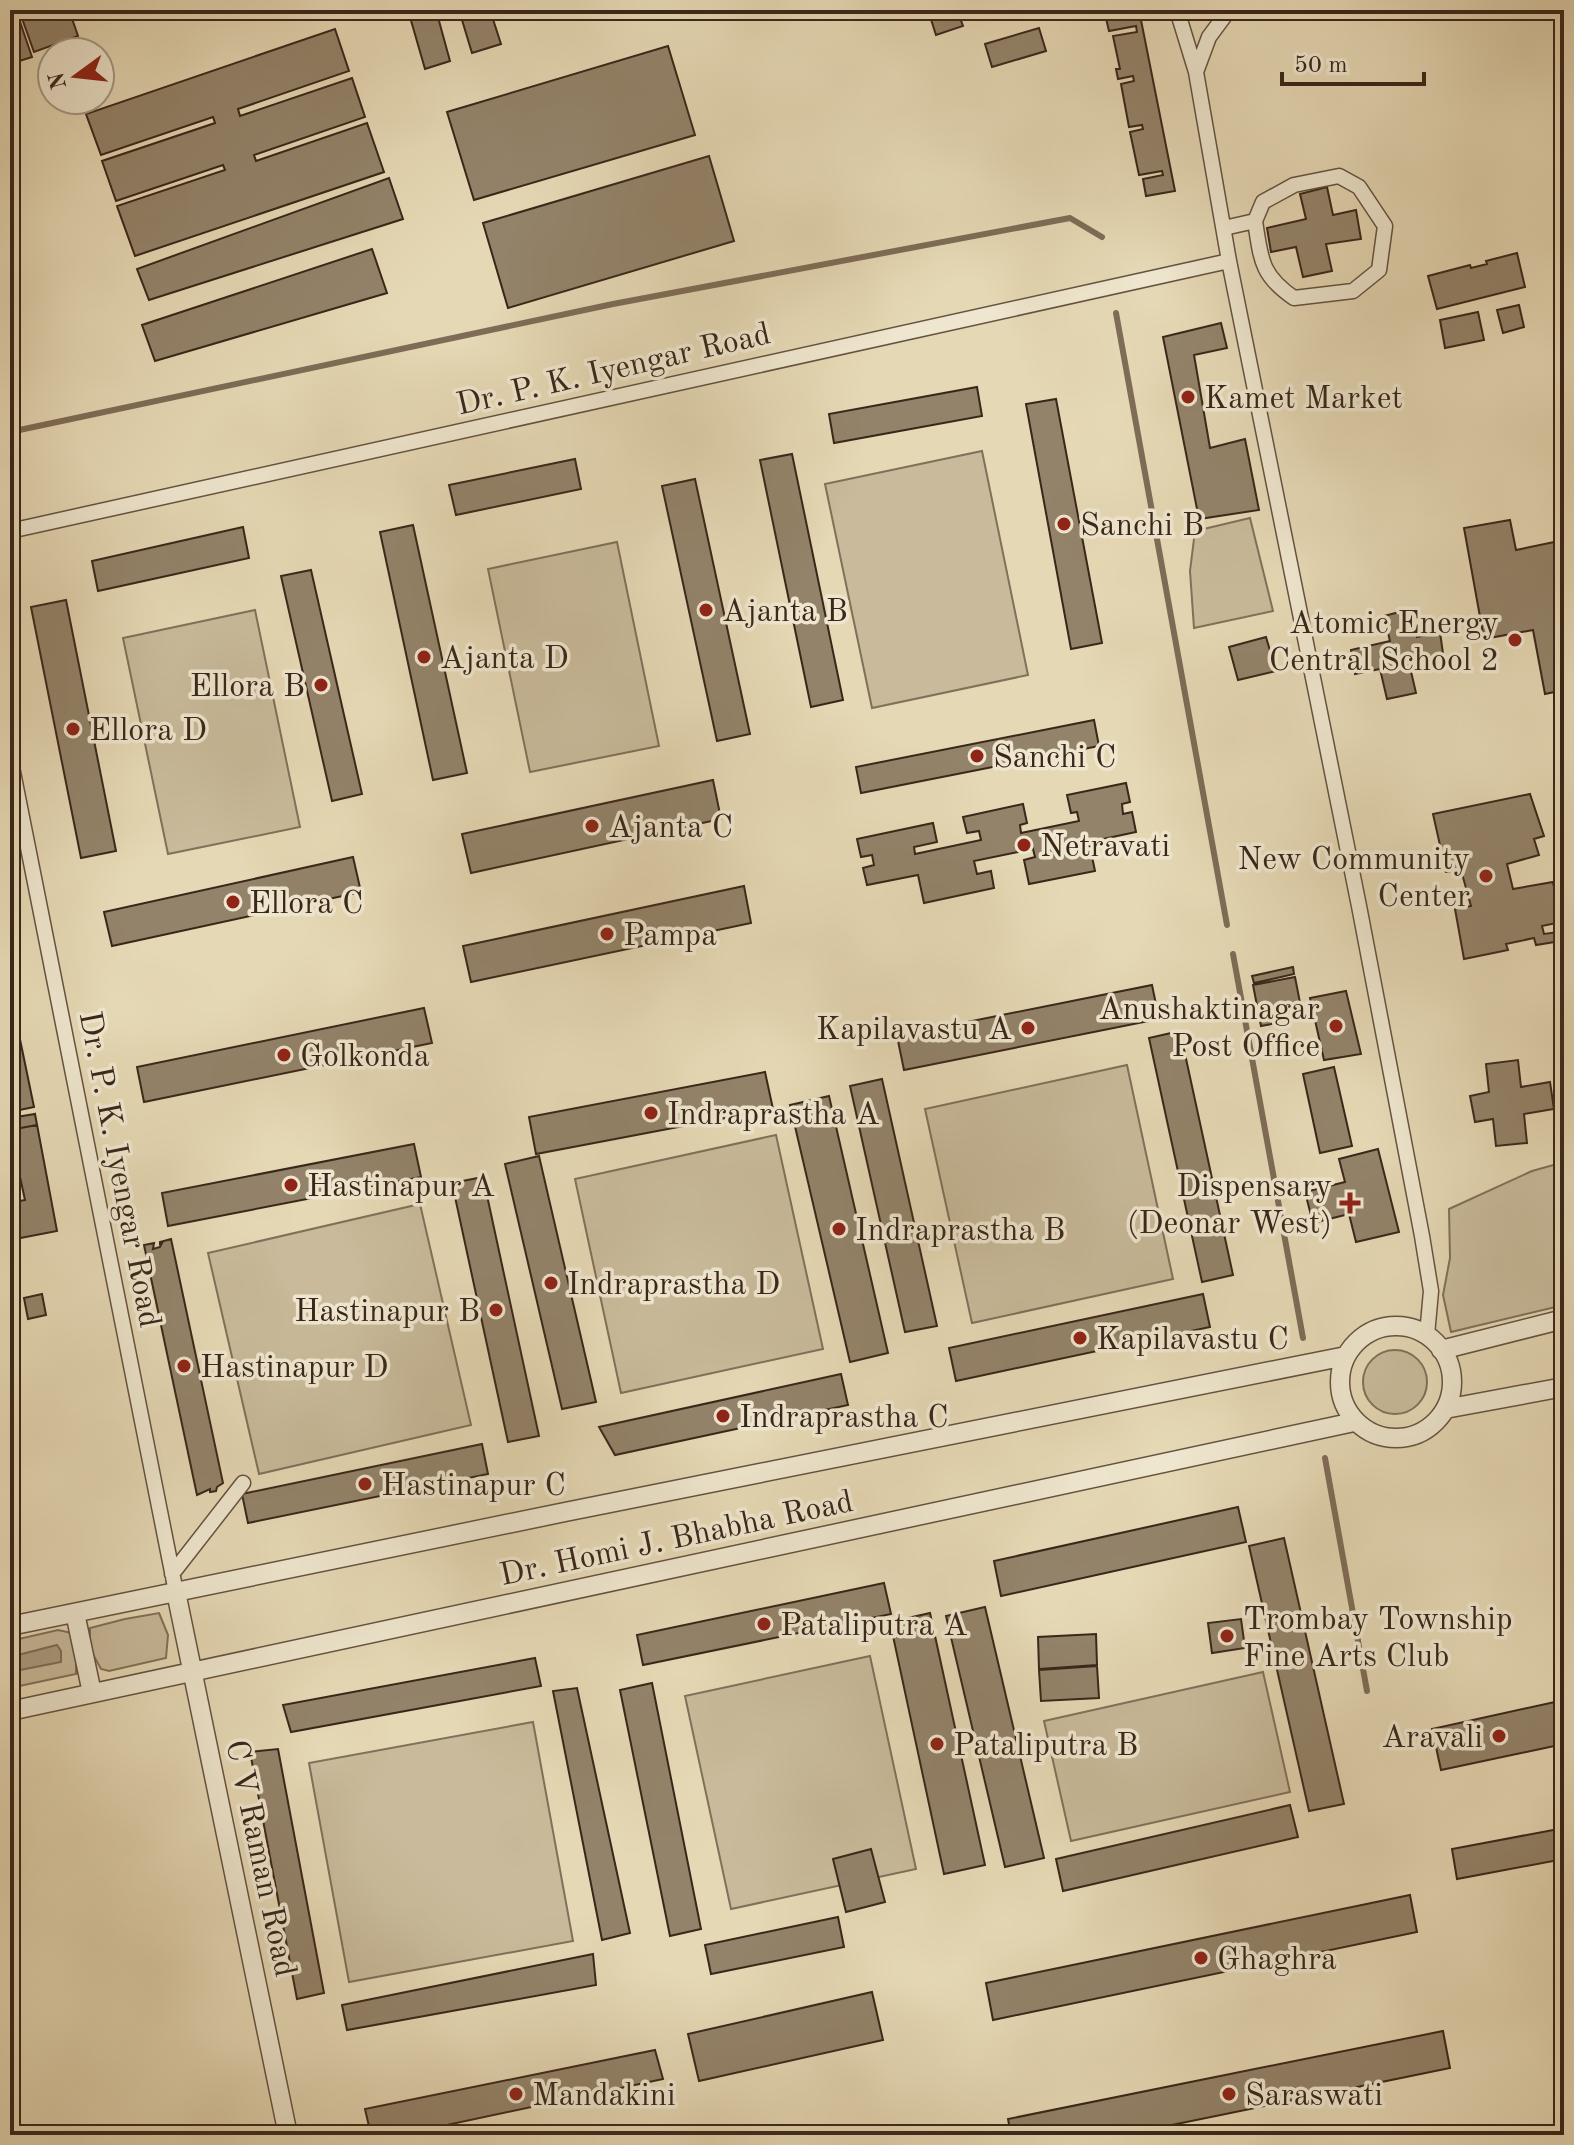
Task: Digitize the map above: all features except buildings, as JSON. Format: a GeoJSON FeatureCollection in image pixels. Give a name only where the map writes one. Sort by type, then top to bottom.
{"type":"FeatureCollection","features":[{"type":"Feature","properties":{"kind":"street"},"geometry":{"type":"LineString","coordinates":[[1177,10],[1196,72],[1229,261],[1422,1236],[1431,1291],[1427,1335]]}},
{"type":"Feature","properties":{"kind":"street"},"geometry":{"type":"LineString","coordinates":[[1196,72],[1209,37],[1229,10]]}},
{"type":"Feature","properties":{"kind":"street"},"geometry":{"type":"LineString","coordinates":[[1339,176],[1359,187],[1385,226],[1379,270],[1353,291],[1294,298],[1277,287],[1262,264],[1255,221],[1263,202],[1294,185],[1339,176]]}},
{"type":"Feature","properties":{"kind":"street"},"geometry":{"type":"LineString","coordinates":[[1224,228],[1255,221]]}},
{"type":"Feature","properties":{"kind":"street","name":"Dr. P. K. Iyengar Road"},"geometry":{"type":"LineString","coordinates":[[10,531],[1229,261]]}},
{"type":"Feature","properties":{"kind":"street","name":"Dr. P. K. Iyengar Road"},"geometry":{"type":"LineString","coordinates":[[10,757],[174,1583]]}},
{"type":"Feature","properties":{"kind":"street"},"geometry":{"type":"LineString","coordinates":[[1441,1350],[1564,1319]]}},
{"type":"Feature","properties":{"kind":"street"},"geometry":{"type":"LineString","coordinates":[[1390,1326],[1408,1327],[1427,1335],[1441,1350],[1450,1368],[1451,1378],[1445,1409],[1433,1424],[1417,1434],[1399,1438],[1380,1436],[1354,1422],[1340,1388],[1346,1356],[1357,1341],[1372,1331],[1390,1326]]}},
{"type":"Feature","properties":{"kind":"street","name":"Dr. Homi J. Bhabha Road"},"geometry":{"type":"LineString","coordinates":[[10,1626],[75,1613],[174,1583],[1346,1356]]}},
{"type":"Feature","properties":{"kind":"street"},"geometry":{"type":"LineString","coordinates":[[1445,1409],[1564,1387]]}},
{"type":"Feature","properties":{"kind":"street","name":"Dr. Homi J. Bhabha Road"},"geometry":{"type":"LineString","coordinates":[[10,1711],[1354,1422]]}},
{"type":"Feature","properties":{"kind":"street"},"geometry":{"type":"LineString","coordinates":[[174,1583],[243,1483]]}},
{"type":"Feature","properties":{"kind":"street","name":"C V Raman Road"},"geometry":{"type":"LineString","coordinates":[[174,1583],[288,2135]]}},
{"type":"Feature","properties":{"kind":"street"},"geometry":{"type":"LineString","coordinates":[[75,1613],[92,1693]]}},
{"type":"Feature","properties":{"kind":"shaded area"},"geometry":{"type":"Polygon","coordinates":[[[982,451],[1028,675],[872,708],[825,484],[982,451]]]}},
{"type":"Feature","properties":{"kind":"shaded area"},"geometry":{"type":"Polygon","coordinates":[[[1250,518],[1273,611],[1194,628],[1190,571],[1195,531],[1250,518]]]}},
{"type":"Feature","properties":{"kind":"shaded area"},"geometry":{"type":"Polygon","coordinates":[[[617,542],[659,746],[530,772],[488,569],[617,542]]]}},
{"type":"Feature","properties":{"kind":"shaded area"},"geometry":{"type":"Polygon","coordinates":[[[255,610],[300,827],[168,854],[123,638],[255,610]]]}},
{"type":"Feature","properties":{"kind":"shaded area"},"geometry":{"type":"Polygon","coordinates":[[[1127,1065],[1173,1279],[972,1323],[925,1109],[1127,1065]]]}},
{"type":"Feature","properties":{"kind":"shaded area"},"geometry":{"type":"Polygon","coordinates":[[[776,1135],[823,1349],[621,1393],[575,1179],[776,1135]]]}},
{"type":"Feature","properties":{"kind":"shaded area"},"geometry":{"type":"Polygon","coordinates":[[[1564,1162],[1564,1305],[1451,1332],[1443,1295],[1450,1258],[1449,1209],[1532,1171],[1564,1162]]]}},
{"type":"Feature","properties":{"kind":"shaded area"},"geometry":{"type":"Polygon","coordinates":[[[420,1204],[471,1425],[259,1474],[208,1253],[420,1204]]]}},
{"type":"Feature","properties":{"kind":"shaded area"},"geometry":{"type":"Polygon","coordinates":[[[1395,1350],[1407,1352],[1418,1359],[1425,1370],[1425,1394],[1418,1405],[1407,1412],[1395,1414],[1383,1412],[1372,1405],[1365,1394],[1363,1382],[1365,1370],[1372,1359],[1383,1352],[1395,1350]]]}},
{"type":"Feature","properties":{"kind":"shaded area"},"geometry":{"type":"Polygon","coordinates":[[[159,1613],[168,1635],[166,1658],[109,1671],[101,1669],[90,1649],[90,1628],[159,1613]]]}},
{"type":"Feature","properties":{"kind":"shaded area"},"geometry":{"type":"Polygon","coordinates":[[[58,1630],[72,1633],[76,1674],[10,1688],[10,1641],[58,1630]]]}},
{"type":"Feature","properties":{"kind":"shaded area"},"geometry":{"type":"Polygon","coordinates":[[[57,1645],[61,1651],[61,1662],[10,1672],[10,1657],[57,1645]]]}},
{"type":"Feature","properties":{"kind":"shaded area"},"geometry":{"type":"Polygon","coordinates":[[[870,1656],[916,1869],[731,1909],[685,1696],[870,1656]]]}},
{"type":"Feature","properties":{"kind":"shaded area"},"geometry":{"type":"Polygon","coordinates":[[[1263,1672],[1290,1792],[1071,1841],[1044,1721],[1263,1672]]]}},
{"type":"Feature","properties":{"kind":"shaded area"},"geometry":{"type":"Polygon","coordinates":[[[533,1722],[573,1941],[349,1982],[309,1763],[533,1722]]]}},
{"type":"Feature","properties":{"kind":"waterway"},"geometry":{"type":"LineString","coordinates":[[10,432],[613,304],[1070,218],[1102,237]]}},
{"type":"Feature","properties":{"kind":"waterway"},"geometry":{"type":"LineString","coordinates":[[1116,313],[1227,925]]}},
{"type":"Feature","properties":{"kind":"waterway"},"geometry":{"type":"LineString","coordinates":[[1233,954],[1303,1338]]}},
{"type":"Feature","properties":{"kind":"waterway"},"geometry":{"type":"LineString","coordinates":[[1325,1458],[1367,1691]]}},
{"type":"Feature","properties":{"kind":"place","name":"Kamet Market"},"geometry":{"type":"Point","coordinates":[1188,397]}},
{"type":"Feature","properties":{"kind":"place","name":"Sanchi B"},"geometry":{"type":"Point","coordinates":[1064,524]}},
{"type":"Feature","properties":{"kind":"place","name":"Ajanta B"},"geometry":{"type":"Point","coordinates":[706,610]}},
{"type":"Feature","properties":{"kind":"place","name":"Atomic Energy Central School 2"},"geometry":{"type":"Point","coordinates":[1515,640]}},
{"type":"Feature","properties":{"kind":"place","name":"Ajanta D"},"geometry":{"type":"Point","coordinates":[424,657]}},
{"type":"Feature","properties":{"kind":"place","name":"Ellora B"},"geometry":{"type":"Point","coordinates":[321,685]}},
{"type":"Feature","properties":{"kind":"place","name":"Ellora D"},"geometry":{"type":"Point","coordinates":[73,729]}},
{"type":"Feature","properties":{"kind":"place","name":"Sanchi C"},"geometry":{"type":"Point","coordinates":[977,756]}},
{"type":"Feature","properties":{"kind":"place","name":"Ajanta C"},"geometry":{"type":"Point","coordinates":[592,826]}},
{"type":"Feature","properties":{"kind":"place","name":"Netravati"},"geometry":{"type":"Point","coordinates":[1024,845]}},
{"type":"Feature","properties":{"kind":"place","name":"New Community Center"},"geometry":{"type":"Point","coordinates":[1486,876]}},
{"type":"Feature","properties":{"kind":"place","name":"Ellora C"},"geometry":{"type":"Point","coordinates":[233,902]}},
{"type":"Feature","properties":{"kind":"place","name":"Pampa"},"geometry":{"type":"Point","coordinates":[607,934]}},
{"type":"Feature","properties":{"kind":"place","name":"Anushaktinagar Post Office"},"geometry":{"type":"Point","coordinates":[1336,1026]}},
{"type":"Feature","properties":{"kind":"place","name":"Kapilavastu A"},"geometry":{"type":"Point","coordinates":[1028,1028]}},
{"type":"Feature","properties":{"kind":"place","name":"Golkonda"},"geometry":{"type":"Point","coordinates":[284,1055]}},
{"type":"Feature","properties":{"kind":"place","name":"Indraprastha A"},"geometry":{"type":"Point","coordinates":[651,1113]}},
{"type":"Feature","properties":{"kind":"place","name":"Hastinapur A"},"geometry":{"type":"Point","coordinates":[291,1185]}},
{"type":"Feature","properties":{"kind":"place","name":"Dispensary (Deonar West)"},"geometry":{"type":"Point","coordinates":[1350,1203]}},
{"type":"Feature","properties":{"kind":"place","name":"Indraprastha B"},"geometry":{"type":"Point","coordinates":[839,1229]}},
{"type":"Feature","properties":{"kind":"place","name":"Indraprastha D"},"geometry":{"type":"Point","coordinates":[551,1283]}},
{"type":"Feature","properties":{"kind":"place","name":"Hastinapur B"},"geometry":{"type":"Point","coordinates":[496,1310]}},
{"type":"Feature","properties":{"kind":"place","name":"Kapilavastu C"},"geometry":{"type":"Point","coordinates":[1080,1338]}},
{"type":"Feature","properties":{"kind":"place","name":"Hastinapur D"},"geometry":{"type":"Point","coordinates":[184,1366]}},
{"type":"Feature","properties":{"kind":"place","name":"Indraprastha C"},"geometry":{"type":"Point","coordinates":[723,1416]}},
{"type":"Feature","properties":{"kind":"place","name":"Hastinapur C"},"geometry":{"type":"Point","coordinates":[365,1484]}},
{"type":"Feature","properties":{"kind":"place","name":"Pataliputra A"},"geometry":{"type":"Point","coordinates":[764,1624]}},
{"type":"Feature","properties":{"kind":"place","name":"Trombay Township Fine Arts Club"},"geometry":{"type":"Point","coordinates":[1227,1636]}},
{"type":"Feature","properties":{"kind":"place","name":"Aravali"},"geometry":{"type":"Point","coordinates":[1499,1736]}},
{"type":"Feature","properties":{"kind":"place","name":"Pataliputra B"},"geometry":{"type":"Point","coordinates":[937,1744]}},
{"type":"Feature","properties":{"kind":"place","name":"Ghaghra"},"geometry":{"type":"Point","coordinates":[1201,1958]}},
{"type":"Feature","properties":{"kind":"place","name":"Mandakini"},"geometry":{"type":"Point","coordinates":[516,2094]}},
{"type":"Feature","properties":{"kind":"place","name":"Saraswati"},"geometry":{"type":"Point","coordinates":[1229,2094]}}]}
